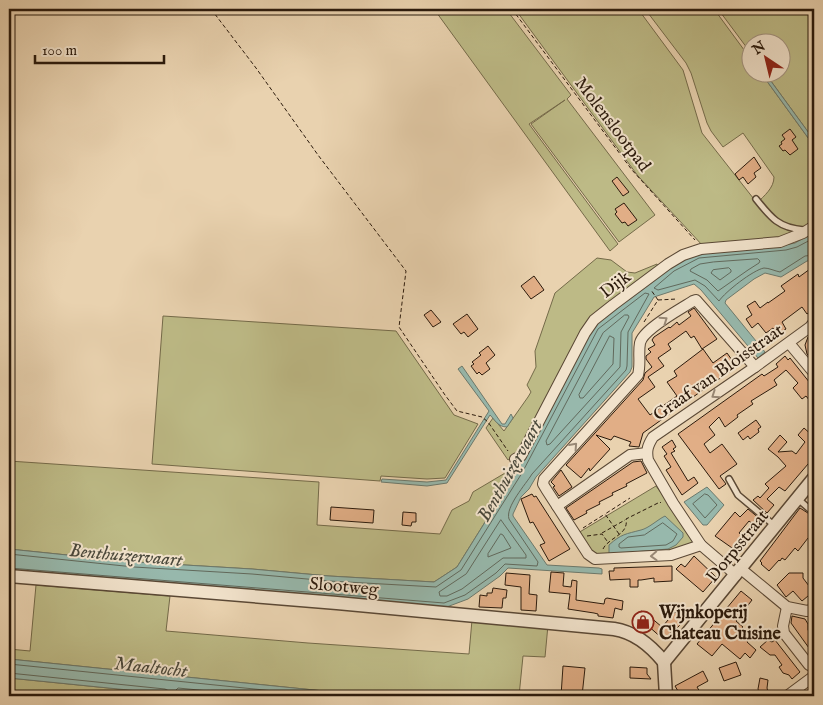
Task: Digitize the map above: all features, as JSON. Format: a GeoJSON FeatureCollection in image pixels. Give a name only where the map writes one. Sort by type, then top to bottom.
{"type":"FeatureCollection","features":[{"type":"Feature","properties":{"kind":"street","name":"Dijk"},"geometry":{"type":"LineString","coordinates":[[515,460],[521,456],[585,333],[594,320],[668,264],[683,255],[702,249],[780,242],[811,228]]}},
{"type":"Feature","properties":{"kind":"street"},"geometry":{"type":"LineString","coordinates":[[701,545],[671,555],[595,559],[588,554],[543,484],[544,479],[638,375],[640,343],[647,333],[696,300],[755,367]]}},
{"type":"Feature","properties":{"kind":"street","name":"Graaf van Bloisstraat"},"geometry":{"type":"LineString","coordinates":[[647,453],[648,446],[654,437],[789,343],[814,322]]}},
{"type":"Feature","properties":{"kind":"street"},"geometry":{"type":"LineString","coordinates":[[789,343],[814,373]]}},
{"type":"Feature","properties":{"kind":"street"},"geometry":{"type":"LineString","coordinates":[[558,506],[630,455],[647,453],[648,460],[701,545],[787,607],[807,611],[814,609]]}},
{"type":"Feature","properties":{"kind":"street","name":"Dorpsstraat"},"geometry":{"type":"LineString","coordinates":[[664,662],[814,478]]}},
{"type":"Feature","properties":{"kind":"street","name":"Slootweg"},"geometry":{"type":"LineString","coordinates":[[9,576],[614,629],[630,634],[648,644],[664,662]]}},
{"type":"Feature","properties":{"kind":"street"},"geometry":{"type":"LineString","coordinates":[[787,607],[783,626],[784,632],[809,665]]}},
{"type":"Feature","properties":{"kind":"street"},"geometry":{"type":"LineString","coordinates":[[664,662],[666,696]]}},
{"type":"Feature","properties":{"kind":"street"},"geometry":{"type":"LineString","coordinates":[[787,696],[814,676]]}},
{"type":"Feature","properties":{"kind":"lane","name":"Dijk"},"geometry":{"type":"LineString","coordinates":[[756,199],[768,214],[788,229],[811,228]]}},
{"type":"Feature","properties":{"kind":"lane"},"geometry":{"type":"LineString","coordinates":[[728,480],[738,495],[776,526]]}},
{"type":"Feature","properties":{"kind":"lane"},"geometry":{"type":"LineString","coordinates":[[797,499],[814,513]]}},
{"type":"Feature","properties":{"kind":"path"},"geometry":{"type":"LineString","coordinates":[[211,9],[406,271],[399,327],[445,396],[457,411],[482,417],[490,424],[503,446],[515,460]]}},
{"type":"Feature","properties":{"kind":"path","name":"Molenslootpad"},"geometry":{"type":"LineString","coordinates":[[512,9],[632,170],[702,249]]}},
{"type":"Feature","properties":{"kind":"path"},"geometry":{"type":"LineString","coordinates":[[647,285],[658,300]]}},
{"type":"Feature","properties":{"kind":"path"},"geometry":{"type":"LineString","coordinates":[[658,300],[674,299],[687,305]]}},
{"type":"Feature","properties":{"kind":"path"},"geometry":{"type":"LineString","coordinates":[[647,333],[644,320],[658,300]]}},
{"type":"Feature","properties":{"kind":"path"},"geometry":{"type":"LineString","coordinates":[[577,536],[605,514],[630,498]]}},
{"type":"Feature","properties":{"kind":"path"},"geometry":{"type":"LineString","coordinates":[[577,536],[602,534],[626,519],[660,502],[666,506],[676,507]]}},
{"type":"Feature","properties":{"kind":"path"},"geometry":{"type":"LineString","coordinates":[[605,514],[619,535]]}},
{"type":"Feature","properties":{"kind":"path"},"geometry":{"type":"LineString","coordinates":[[605,559],[603,547],[607,541],[619,535],[626,526],[626,519]]}},
{"type":"Feature","properties":{"kind":"path"},"geometry":{"type":"LineString","coordinates":[[602,534],[607,541]]}},
{"type":"Feature","properties":{"kind":"shaded area"},"geometry":{"type":"Polygon","coordinates":[[[434,9],[506,9],[571,95],[567,99],[655,215],[619,242],[531,124],[565,100],[529,124],[618,244],[610,251],[434,9]]]}},
{"type":"Feature","properties":{"kind":"shaded area"},"geometry":{"type":"Polygon","coordinates":[[[515,9],[638,9],[683,70],[702,133],[757,203],[770,188],[774,177],[743,133],[723,147],[707,123],[686,63],[645,9],[714,9],[740,44],[740,82],[768,82],[814,146],[814,222],[784,238],[703,246],[638,176],[515,9]]]}},
{"type":"Feature","properties":{"kind":"shaded area"},"geometry":{"type":"Polygon","coordinates":[[[718,9],[814,9],[814,140],[772,82],[790,82],[790,32],[740,32],[740,39],[718,9]]]}},
{"type":"Feature","properties":{"kind":"shaded area"},"geometry":{"type":"Polygon","coordinates":[[[597,258],[611,260],[627,272],[635,273],[657,264],[658,266],[521,451],[508,460],[486,428],[493,418],[504,431],[528,397],[531,392],[527,385],[536,367],[535,351],[555,293],[597,258]]]}},
{"type":"Feature","properties":{"kind":"shaded area"},"geometry":{"type":"Polygon","coordinates":[[[163,316],[396,331],[454,415],[478,424],[445,478],[427,479],[381,476],[380,481],[152,464],[163,316]]]}},
{"type":"Feature","properties":{"kind":"shaded area"},"geometry":{"type":"Polygon","coordinates":[[[9,461],[319,482],[317,525],[440,534],[452,510],[469,501],[473,492],[522,463],[457,567],[434,582],[135,562],[9,549],[9,461]]]}},
{"type":"Feature","properties":{"kind":"shaded area"},"geometry":{"type":"Polygon","coordinates":[[[656,486],[694,538],[691,546],[668,552],[594,555],[578,533],[656,486]]]}},
{"type":"Feature","properties":{"kind":"shaded area"},"geometry":{"type":"Polygon","coordinates":[[[36,585],[170,596],[166,631],[308,643],[469,654],[472,620],[548,625],[545,657],[523,656],[519,696],[373,696],[9,659],[9,649],[30,651],[36,585]]]}},
{"type":"Feature","properties":{"kind":"shaded area"},"geometry":{"type":"Polygon","coordinates":[[[9,678],[188,696],[9,696],[9,678]]]}},
{"type":"Feature","properties":{"kind":"water"},"geometry":{"type":"Polygon","coordinates":[[[768,82],[772,82],[814,140],[814,146],[768,82]]]}},
{"type":"Feature","properties":{"kind":"water"},"geometry":{"type":"Polygon","coordinates":[[[814,232],[814,260],[807,261],[781,277],[765,273],[726,300],[725,303],[765,352],[758,358],[694,284],[654,297],[632,333],[632,367],[630,372],[536,477],[529,489],[521,497],[513,516],[547,565],[599,568],[602,569],[602,574],[508,568],[468,599],[444,608],[9,573],[9,549],[135,562],[434,582],[457,567],[517,471],[594,325],[671,267],[697,254],[785,245],[795,243],[814,232]]]}},
{"type":"Feature","properties":{"kind":"water"},"geometry":{"type":"Polygon","coordinates":[[[462,366],[502,424],[505,424],[511,414],[513,418],[507,427],[499,425],[490,415],[447,483],[427,486],[381,482],[382,479],[427,482],[446,480],[489,411],[458,369],[462,366]]]}},
{"type":"Feature","properties":{"kind":"water"},"geometry":{"type":"Polygon","coordinates":[[[707,487],[724,505],[707,525],[703,525],[684,502],[707,487]]]}},
{"type":"Feature","properties":{"kind":"water"},"geometry":{"type":"Polygon","coordinates":[[[665,516],[683,533],[683,537],[676,545],[668,549],[609,554],[609,545],[620,536],[644,529],[665,516]]]}},
{"type":"Feature","properties":{"kind":"water"},"geometry":{"type":"Polygon","coordinates":[[[9,659],[373,696],[188,696],[9,678],[9,659]]]}},
{"type":"Feature","properties":{"kind":"building"},"geometry":{"type":"Polygon","coordinates":[[[790,129],[796,137],[792,140],[798,149],[790,155],[779,146],[785,139],[782,135],[790,129]]]}},
{"type":"Feature","properties":{"kind":"building"},"geometry":{"type":"Polygon","coordinates":[[[754,157],[761,168],[754,173],[756,177],[748,184],[743,177],[739,180],[735,174],[754,157]]]}},
{"type":"Feature","properties":{"kind":"building"},"geometry":{"type":"Polygon","coordinates":[[[617,177],[629,192],[623,196],[612,181],[617,177]]]}},
{"type":"Feature","properties":{"kind":"building"},"geometry":{"type":"Polygon","coordinates":[[[624,203],[637,220],[628,226],[625,222],[622,223],[615,214],[617,212],[615,209],[624,203]]]}},
{"type":"Feature","properties":{"kind":"building"},"geometry":{"type":"Polygon","coordinates":[[[810,269],[814,276],[814,298],[810,301],[814,309],[807,314],[802,307],[782,322],[786,329],[778,334],[773,328],[766,333],[758,323],[752,328],[746,319],[752,315],[747,306],[755,301],[760,308],[785,291],[781,286],[798,274],[799,277],[810,269]]]}},
{"type":"Feature","properties":{"kind":"building"},"geometry":{"type":"Polygon","coordinates":[[[534,276],[544,290],[531,299],[521,286],[534,276]]]}},
{"type":"Feature","properties":{"kind":"building"},"geometry":{"type":"Polygon","coordinates":[[[694,308],[717,339],[702,349],[694,336],[691,338],[686,331],[668,344],[671,349],[658,358],[664,366],[648,377],[655,387],[638,399],[650,415],[677,396],[667,382],[677,376],[674,371],[703,349],[713,363],[727,353],[737,367],[643,433],[639,447],[629,446],[631,442],[614,436],[611,440],[596,435],[610,449],[581,478],[566,465],[643,380],[645,373],[652,367],[646,356],[651,352],[648,349],[655,345],[652,340],[654,337],[677,322],[679,325],[691,316],[688,312],[694,308]]]}},
{"type":"Feature","properties":{"kind":"building"},"geometry":{"type":"Polygon","coordinates":[[[431,310],[441,322],[433,327],[424,315],[431,310]]]}},
{"type":"Feature","properties":{"kind":"building"},"geometry":{"type":"Polygon","coordinates":[[[467,314],[478,329],[468,337],[464,332],[461,334],[453,324],[467,314]]]}},
{"type":"Feature","properties":{"kind":"building"},"geometry":{"type":"Polygon","coordinates":[[[814,332],[814,363],[807,354],[805,345],[808,337],[814,332]]]}},
{"type":"Feature","properties":{"kind":"building"},"geometry":{"type":"Polygon","coordinates":[[[488,346],[495,355],[486,363],[490,369],[482,375],[479,372],[477,374],[471,366],[474,364],[472,362],[488,346]]]}},
{"type":"Feature","properties":{"kind":"building"},"geometry":{"type":"Polygon","coordinates":[[[785,356],[788,360],[790,358],[814,388],[814,406],[806,396],[802,399],[793,388],[798,383],[786,370],[774,380],[777,385],[751,401],[753,404],[737,415],[738,417],[725,427],[719,417],[709,427],[715,435],[704,444],[710,453],[722,444],[737,464],[720,476],[726,484],[719,489],[678,434],[762,374],[764,376],[778,367],[776,364],[785,356]]]}},
{"type":"Feature","properties":{"kind":"building"},"geometry":{"type":"Polygon","coordinates":[[[756,420],[761,427],[758,429],[759,432],[750,439],[748,436],[743,440],[738,433],[756,420]]]}},
{"type":"Feature","properties":{"kind":"building"},"geometry":{"type":"Polygon","coordinates":[[[804,428],[814,437],[814,457],[785,491],[779,487],[767,499],[774,505],[767,513],[753,500],[758,496],[760,498],[769,488],[765,484],[786,466],[768,449],[780,435],[787,442],[778,452],[792,451],[796,454],[805,442],[798,435],[804,428]]]}},
{"type":"Feature","properties":{"kind":"building"},"geometry":{"type":"Polygon","coordinates":[[[672,440],[676,447],[673,449],[675,451],[671,453],[688,481],[694,477],[698,483],[682,495],[666,470],[671,467],[664,456],[667,454],[662,447],[672,440]]]}},
{"type":"Feature","properties":{"kind":"building"},"geometry":{"type":"Polygon","coordinates":[[[641,461],[647,473],[612,493],[613,495],[599,502],[600,504],[574,520],[566,508],[633,462],[641,461]]]}},
{"type":"Feature","properties":{"kind":"building"},"geometry":{"type":"Polygon","coordinates":[[[561,470],[572,487],[559,496],[551,482],[561,470]]]}},
{"type":"Feature","properties":{"kind":"building"},"geometry":{"type":"Polygon","coordinates":[[[532,494],[534,497],[536,496],[570,549],[549,561],[540,545],[545,543],[533,522],[530,523],[521,499],[532,494]]]}},
{"type":"Feature","properties":{"kind":"building"},"geometry":{"type":"Polygon","coordinates":[[[331,507],[374,510],[373,523],[330,520],[331,507]]]}},
{"type":"Feature","properties":{"kind":"building"},"geometry":{"type":"Polygon","coordinates":[[[800,508],[814,517],[814,537],[810,541],[808,538],[798,551],[795,548],[785,560],[782,558],[779,560],[769,571],[760,561],[800,508]]]}},
{"type":"Feature","properties":{"kind":"building"},"geometry":{"type":"Polygon","coordinates":[[[748,509],[760,519],[754,525],[749,521],[739,533],[745,538],[735,550],[715,536],[735,512],[740,517],[748,509]]]}},
{"type":"Feature","properties":{"kind":"building"},"geometry":{"type":"Polygon","coordinates":[[[403,512],[416,513],[416,522],[412,522],[411,526],[402,525],[403,512]]]}},
{"type":"Feature","properties":{"kind":"building"},"geometry":{"type":"Polygon","coordinates":[[[694,556],[716,577],[703,592],[676,569],[681,564],[685,567],[694,556]]]}},
{"type":"Feature","properties":{"kind":"building"},"geometry":{"type":"Polygon","coordinates":[[[672,566],[672,581],[654,582],[654,578],[638,580],[638,587],[630,587],[630,579],[610,580],[609,571],[614,571],[614,568],[672,566]]]}},
{"type":"Feature","properties":{"kind":"building"},"geometry":{"type":"Polygon","coordinates":[[[551,572],[564,573],[563,586],[571,587],[572,580],[577,581],[576,600],[604,604],[607,598],[623,601],[622,610],[615,608],[613,618],[568,609],[570,594],[549,592],[551,572]]]}},
{"type":"Feature","properties":{"kind":"building"},"geometry":{"type":"Polygon","coordinates":[[[506,573],[530,575],[529,594],[537,595],[536,611],[521,610],[521,587],[505,585],[506,573]]]}},
{"type":"Feature","properties":{"kind":"building"},"geometry":{"type":"Polygon","coordinates":[[[789,573],[803,573],[803,578],[809,586],[814,582],[814,591],[802,601],[793,591],[786,597],[777,585],[789,573]]]}},
{"type":"Feature","properties":{"kind":"building"},"geometry":{"type":"Polygon","coordinates":[[[493,588],[507,590],[506,598],[503,598],[502,608],[479,607],[480,595],[487,596],[487,593],[492,593],[493,588]]]}},
{"type":"Feature","properties":{"kind":"building"},"geometry":{"type":"Polygon","coordinates":[[[741,591],[752,600],[736,621],[743,627],[741,629],[751,637],[747,642],[756,650],[750,658],[745,653],[740,659],[722,644],[712,656],[697,644],[741,591]]]}},
{"type":"Feature","properties":{"kind":"building"},"geometry":{"type":"Polygon","coordinates":[[[641,611],[650,614],[649,616],[662,627],[675,612],[683,618],[680,621],[682,623],[664,640],[646,624],[645,626],[636,622],[641,611]]]}},
{"type":"Feature","properties":{"kind":"building"},"geometry":{"type":"Polygon","coordinates":[[[792,616],[805,619],[808,624],[808,630],[814,639],[814,655],[791,623],[792,616]]]}},
{"type":"Feature","properties":{"kind":"building"},"geometry":{"type":"Polygon","coordinates":[[[768,640],[772,642],[775,640],[800,672],[792,679],[789,675],[783,673],[779,667],[782,665],[775,655],[770,655],[760,647],[768,640]]]}},
{"type":"Feature","properties":{"kind":"building"},"geometry":{"type":"Polygon","coordinates":[[[736,662],[741,675],[724,681],[719,668],[736,662]]]}},
{"type":"Feature","properties":{"kind":"building"},"geometry":{"type":"Polygon","coordinates":[[[563,666],[585,668],[582,696],[561,696],[563,666]]]}},
{"type":"Feature","properties":{"kind":"building"},"geometry":{"type":"Polygon","coordinates":[[[630,667],[647,668],[647,674],[651,679],[630,678],[630,667]]]}},
{"type":"Feature","properties":{"kind":"building"},"geometry":{"type":"Polygon","coordinates":[[[703,671],[708,681],[697,687],[700,692],[692,696],[681,696],[675,686],[703,671]]]}},
{"type":"Feature","properties":{"kind":"building"},"geometry":{"type":"Polygon","coordinates":[[[760,678],[768,680],[769,696],[760,696],[758,689],[760,678]]]}},
{"type":"Feature","properties":{"kind":"place","name":"Wijnkoperij Chateau Cuisine"},"geometry":{"type":"Point","coordinates":[643,622]}},
{"type":"Feature","properties":{"kind":"water label","name":"Benthuizervaart"},"geometry":{"type":"Point","coordinates":[509,470]}},
{"type":"Feature","properties":{"kind":"water label","name":"Benthuizervaart"},"geometry":{"type":"Point","coordinates":[126,554]}},
{"type":"Feature","properties":{"kind":"water label","name":"Maaltocht"},"geometry":{"type":"Point","coordinates":[151,666]}}]}
